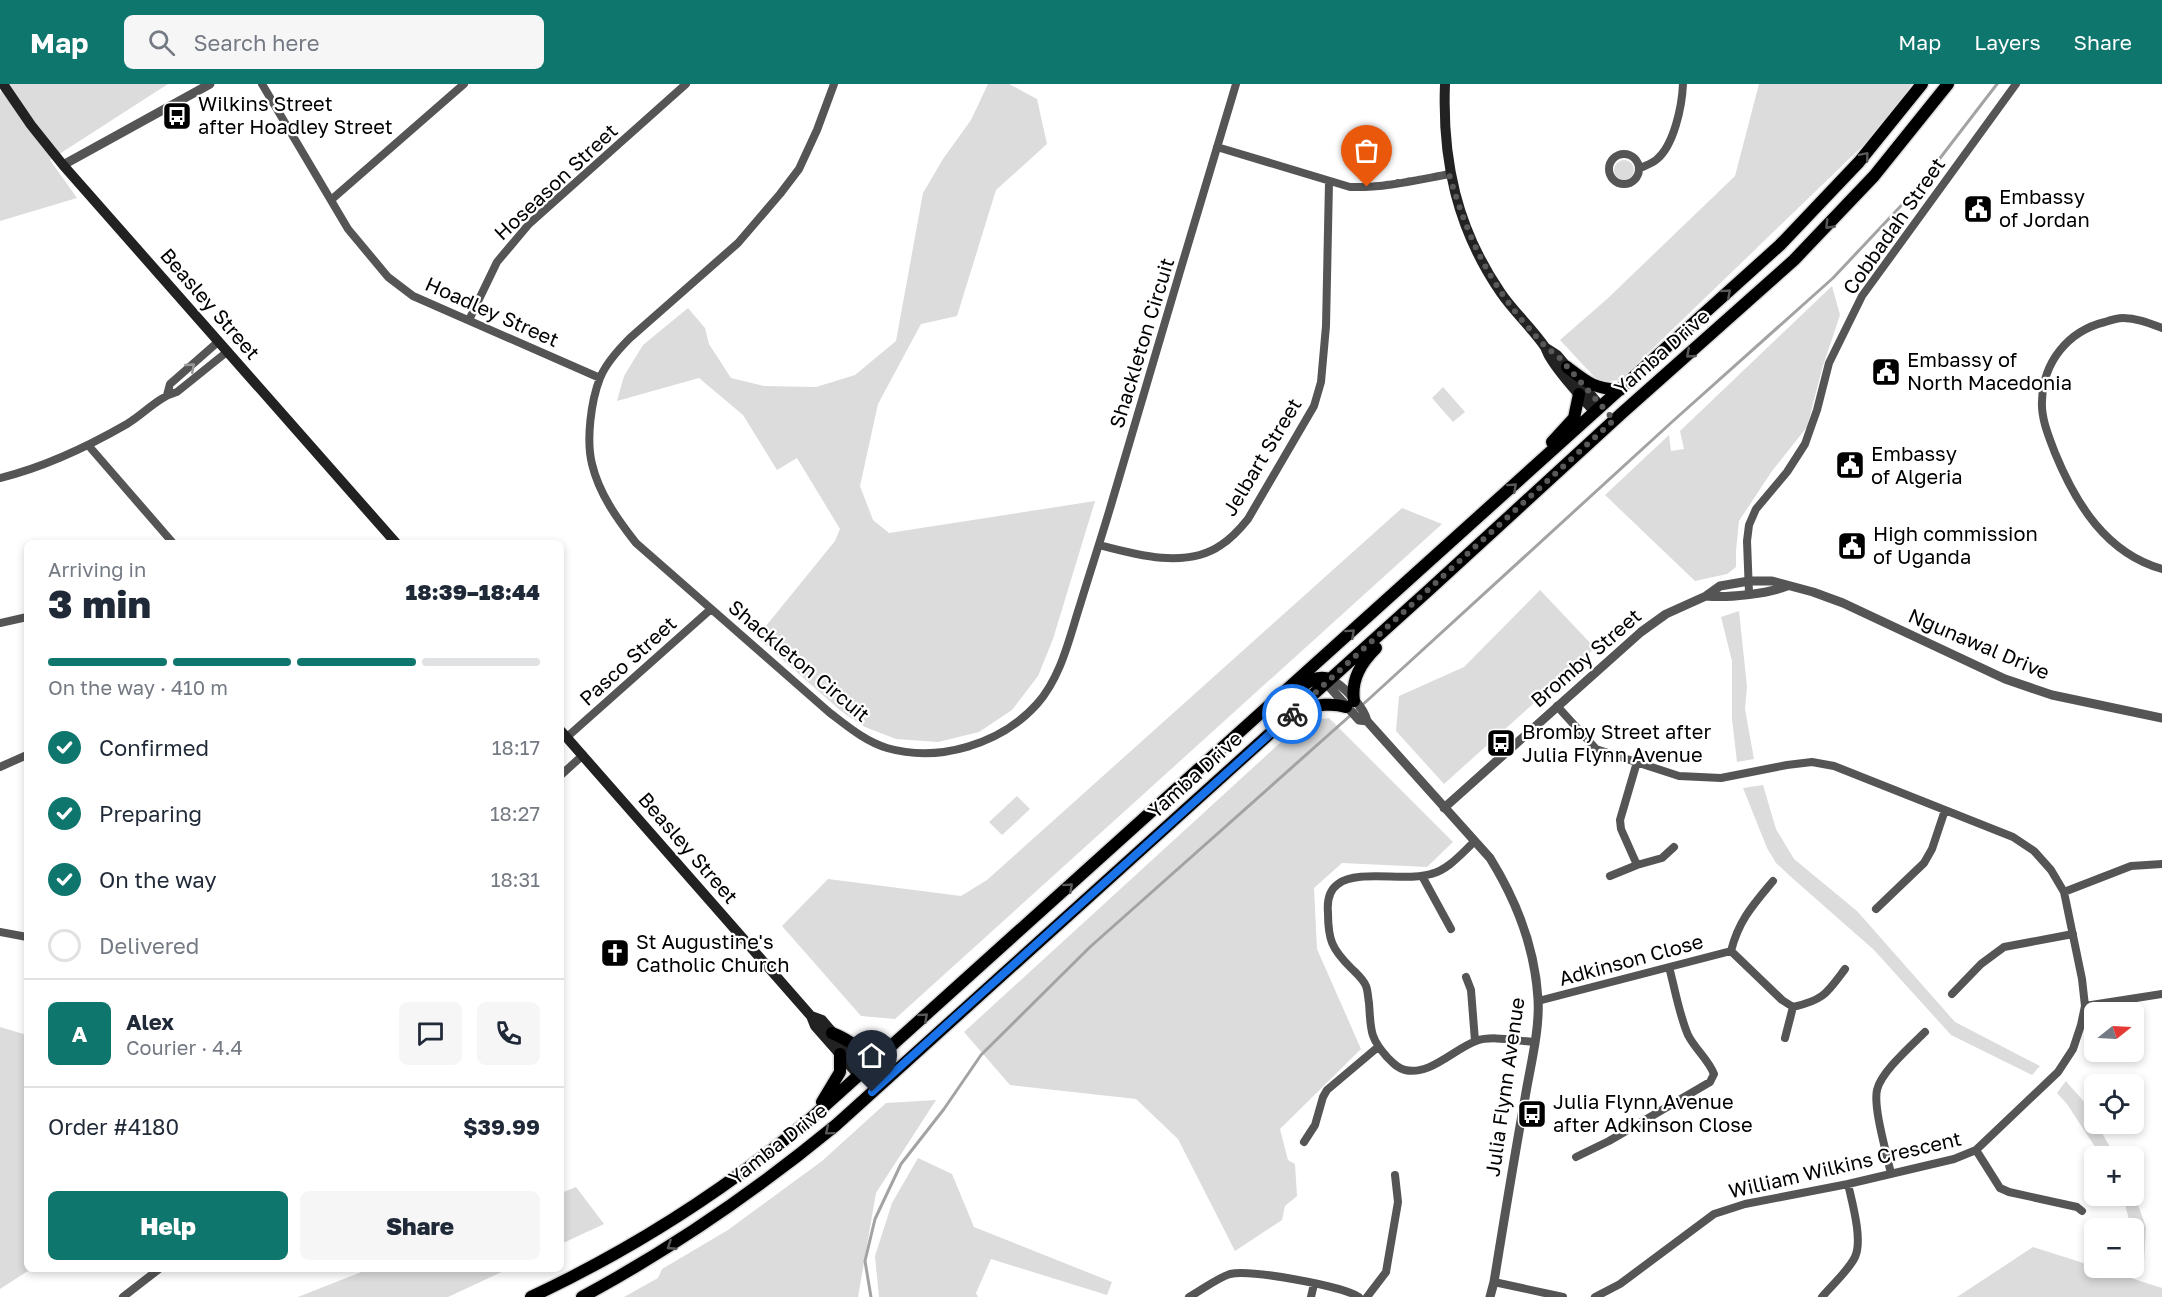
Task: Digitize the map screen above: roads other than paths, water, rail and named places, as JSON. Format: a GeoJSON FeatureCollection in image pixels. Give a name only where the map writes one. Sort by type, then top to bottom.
{"type":"FeatureCollection","features":[{"type":"Feature","properties":{"kind":"main road","name":"Beasley Street"},"geometry":{"type":"LineString","coordinates":[[3,84],[31,125],[63,165],[393,540]]}},
{"type":"Feature","properties":{"kind":"main road"},"geometry":{"type":"LineString","coordinates":[[1445,84],[1449,174],[1462,218],[1490,276],[1503,296],[1579,394],[1598,409]]}},
{"type":"Feature","properties":{"kind":"main road","name":"Yamba Drive"},"geometry":{"type":"LineString","coordinates":[[531,1297],[588,1269],[683,1214],[771,1151],[809,1120],[1780,245],[1859,162],[1922,84]]}},
{"type":"Feature","properties":{"kind":"main road","name":"Yamba Drive"},"geometry":{"type":"LineString","coordinates":[[582,1297],[648,1261],[745,1196],[792,1161],[875,1089],[1611,423],[1750,301],[1818,237],[1887,161],[1948,84]]}},
{"type":"Feature","properties":{"kind":"main road"},"geometry":{"type":"LineString","coordinates":[[1545,348],[1557,355],[1611,423]]}},
{"type":"Feature","properties":{"kind":"main road"},"geometry":{"type":"LineString","coordinates":[[1567,367],[1589,384],[1600,388],[1620,390]]}},
{"type":"Feature","properties":{"kind":"main road"},"geometry":{"type":"LineString","coordinates":[[1545,457],[1554,440],[1574,418],[1579,394]]}},
{"type":"Feature","properties":{"kind":"main road"},"geometry":{"type":"LineString","coordinates":[[1296,710],[1350,704],[1356,673],[1363,661],[1376,648],[1386,628]]}},
{"type":"Feature","properties":{"kind":"main road"},"geometry":{"type":"LineString","coordinates":[[1261,714],[1287,699],[1310,679],[1327,680],[1325,666],[1329,652]]}},
{"type":"Feature","properties":{"kind":"main road","name":"Beasley Street"},"geometry":{"type":"LineString","coordinates":[[564,734],[812,1016],[815,1026],[840,1054],[862,1073]]}},
{"type":"Feature","properties":{"kind":"main road","name":"Beasley Street"},"geometry":{"type":"LineString","coordinates":[[812,1016],[822,1020],[862,1073]]}},
{"type":"Feature","properties":{"kind":"main road"},"geometry":{"type":"LineString","coordinates":[[832,1033],[863,1051],[880,1052],[888,1049]]}},
{"type":"Feature","properties":{"kind":"main road"},"geometry":{"type":"LineString","coordinates":[[809,1120],[830,1092],[840,1072],[840,1054]]}},
{"type":"Feature","properties":{"kind":"main road"},"geometry":{"type":"LineString","coordinates":[[862,1073],[875,1089]]}},
{"type":"Feature","properties":{"kind":"street"},"geometry":{"type":"LineString","coordinates":[[63,165],[210,84]]}},
{"type":"Feature","properties":{"kind":"street","name":"Hoadley Street"},"geometry":{"type":"LineString","coordinates":[[262,84],[348,230],[388,277],[412,296],[600,378]]}},
{"type":"Feature","properties":{"kind":"street"},"geometry":{"type":"LineString","coordinates":[[331,200],[464,84]]}},
{"type":"Feature","properties":{"kind":"street","name":"Hoseason Street"},"geometry":{"type":"LineString","coordinates":[[469,320],[497,262],[529,224],[686,84]]}},
{"type":"Feature","properties":{"kind":"street","name":"Shackleton Circuit"},"geometry":{"type":"LineString","coordinates":[[834,84],[799,169],[780,194],[738,243],[630,338],[600,378],[589,437],[592,465],[617,519],[636,543],[830,713],[857,733],[887,748],[919,753],[957,749],[987,741],[1014,724],[1036,704],[1053,681],[1066,649],[1099,545],[1236,84]]}},
{"type":"Feature","properties":{"kind":"street"},"geometry":{"type":"LineString","coordinates":[[1639,169],[1636,160],[1623,154],[1618,155],[1611,162],[1609,172],[1614,181],[1623,185],[1628,184],[1636,179],[1639,169],[1658,159],[1678,120],[1683,84]]}},
{"type":"Feature","properties":{"kind":"street","name":"Cobbadah Street"},"geometry":{"type":"LineString","coordinates":[[1749,593],[1747,541],[1749,525],[1756,509],[1787,472],[1805,444],[1817,411],[1829,363],[1862,296],[2016,84]]}},
{"type":"Feature","properties":{"kind":"street"},"geometry":{"type":"LineString","coordinates":[[1217,147],[1350,187],[1367,187],[1449,174]]}},
{"type":"Feature","properties":{"kind":"street","name":"Jelbart Street"},"geometry":{"type":"LineString","coordinates":[[1099,545],[1130,554],[1185,557],[1204,553],[1220,546],[1236,534],[1248,519],[1314,406],[1322,382],[1326,326],[1329,182]]}},
{"type":"Feature","properties":{"kind":"street"},"geometry":{"type":"LineString","coordinates":[[2162,328],[2142,320],[2121,318],[2086,328],[2070,338],[2049,367],[2042,401],[2044,420],[2062,470],[2073,495],[2094,525],[2120,548],[2151,566],[2162,569]]}},
{"type":"Feature","properties":{"kind":"street"},"geometry":{"type":"LineString","coordinates":[[167,395],[170,384],[219,341]]}},
{"type":"Feature","properties":{"kind":"street"},"geometry":{"type":"LineString","coordinates":[[0,478],[49,463],[129,423],[167,395],[177,392],[228,351]]}},
{"type":"Feature","properties":{"kind":"street"},"geometry":{"type":"LineString","coordinates":[[88,445],[169,540]]}},
{"type":"Feature","properties":{"kind":"street","name":"Ngunawal Drive"},"geometry":{"type":"LineString","coordinates":[[1749,581],[1772,581],[1843,603],[2005,679],[2052,695],[2162,718]]}},
{"type":"Feature","properties":{"kind":"street","name":"Bromby Street"},"geometry":{"type":"LineString","coordinates":[[1444,808],[1641,632],[1666,614],[1720,586],[1749,581]]}},
{"type":"Feature","properties":{"kind":"street","name":"Ngunawal Drive"},"geometry":{"type":"LineString","coordinates":[[1749,593],[1771,593],[1787,586]]}},
{"type":"Feature","properties":{"kind":"street","name":"Bromby Street"},"geometry":{"type":"LineString","coordinates":[[1703,596],[1723,597],[1749,593]]}},
{"type":"Feature","properties":{"kind":"street","name":"Pasco Street"},"geometry":{"type":"LineString","coordinates":[[564,734],[711,609]]}},
{"type":"Feature","properties":{"kind":"street"},"geometry":{"type":"LineString","coordinates":[[0,623],[24,618]]}},
{"type":"Feature","properties":{"kind":"street","name":"Julia Flynn Avenue"},"geometry":{"type":"LineString","coordinates":[[1327,680],[1340,685],[1359,720],[1366,722],[1490,858],[1516,908],[1534,968],[1538,1001],[1534,1042],[1490,1297]]}},
{"type":"Feature","properties":{"kind":"street","name":"William Wilkins Crescent"},"geometry":{"type":"LineString","coordinates":[[1557,706],[1596,749],[1679,776],[1721,778],[1812,762],[1833,765],[2013,837],[2034,851],[2051,870],[2064,892],[2085,1002]]}},
{"type":"Feature","properties":{"kind":"street"},"geometry":{"type":"LineString","coordinates":[[564,771],[583,755]]}},
{"type":"Feature","properties":{"kind":"street"},"geometry":{"type":"LineString","coordinates":[[0,767],[24,756]]}},
{"type":"Feature","properties":{"kind":"street"},"geometry":{"type":"LineString","coordinates":[[1637,762],[1620,820],[1621,829],[1637,865]]}},
{"type":"Feature","properties":{"kind":"street"},"geometry":{"type":"LineString","coordinates":[[1876,909],[1924,863],[1932,849],[1945,810]]}},
{"type":"Feature","properties":{"kind":"street"},"geometry":{"type":"LineString","coordinates":[[1474,842],[1434,874],[1351,878],[1336,885],[1327,899],[1328,933],[1332,946],[1367,987],[1371,1036],[1396,1066],[1406,1070],[1417,1070],[1430,1066],[1475,1041],[1486,1039],[1534,1042]]}},
{"type":"Feature","properties":{"kind":"street"},"geometry":{"type":"LineString","coordinates":[[1610,876],[1662,858],[1674,847]]}},
{"type":"Feature","properties":{"kind":"street"},"geometry":{"type":"LineString","coordinates":[[2064,892],[2132,866],[2162,864]]}},
{"type":"Feature","properties":{"kind":"street"},"geometry":{"type":"LineString","coordinates":[[1422,876],[1451,929]]}},
{"type":"Feature","properties":{"kind":"street","name":"Adkinson Close"},"geometry":{"type":"LineString","coordinates":[[1731,951],[1741,922],[1773,881]]}},
{"type":"Feature","properties":{"kind":"street"},"geometry":{"type":"LineString","coordinates":[[0,932],[24,936]]}},
{"type":"Feature","properties":{"kind":"street"},"geometry":{"type":"LineString","coordinates":[[1952,994],[1981,964],[2004,947],[2073,934]]}},
{"type":"Feature","properties":{"kind":"street","name":"Adkinson Close"},"geometry":{"type":"LineString","coordinates":[[1538,1001],[1731,951]]}},
{"type":"Feature","properties":{"kind":"street","name":"Adkinson Close"},"geometry":{"type":"LineString","coordinates":[[1731,951],[1782,1000],[1793,1007]]}},
{"type":"Feature","properties":{"kind":"street"},"geometry":{"type":"LineString","coordinates":[[1576,1157],[1609,1141],[1718,1076],[1687,1032],[1669,967]]}},
{"type":"Feature","properties":{"kind":"street"},"geometry":{"type":"LineString","coordinates":[[1785,1038],[1793,1007],[1809,1004],[1826,996],[1845,969]]}},
{"type":"Feature","properties":{"kind":"street"},"geometry":{"type":"LineString","coordinates":[[1466,977],[1471,990],[1475,1041]]}},
{"type":"Feature","properties":{"kind":"street"},"geometry":{"type":"LineString","coordinates":[[2111,1002],[2162,994]]}},
{"type":"Feature","properties":{"kind":"street","name":"William Wilkins Crescent"},"geometry":{"type":"LineString","coordinates":[[1595,1297],[1620,1284],[1714,1214],[1745,1204],[1848,1184],[1954,1159],[1976,1150],[2058,1072],[2073,1049],[2084,1011]]}},
{"type":"Feature","properties":{"kind":"street"},"geometry":{"type":"LineString","coordinates":[[1891,1173],[1876,1102],[1877,1089],[1883,1077],[1925,1032]]}},
{"type":"Feature","properties":{"kind":"street"},"geometry":{"type":"LineString","coordinates":[[1304,1142],[1315,1125],[1323,1097],[1328,1090],[1378,1047]]}},
{"type":"Feature","properties":{"kind":"street"},"geometry":{"type":"LineString","coordinates":[[1976,1150],[2000,1188],[2076,1207],[2082,1211]]}},
{"type":"Feature","properties":{"kind":"street"},"geometry":{"type":"LineString","coordinates":[[1367,1297],[1386,1272],[1398,1202],[1395,1175]]}},
{"type":"Feature","properties":{"kind":"street"},"geometry":{"type":"LineString","coordinates":[[1822,1297],[1855,1258],[1858,1247],[1848,1184]]}},
{"type":"Feature","properties":{"kind":"street"},"geometry":{"type":"LineString","coordinates":[[123,1297],[155,1272]]}},
{"type":"Feature","properties":{"kind":"street"},"geometry":{"type":"LineString","coordinates":[[1189,1297],[1229,1274],[1245,1272],[1337,1287],[1359,1297]]}},
{"type":"Feature","properties":{"kind":"street"},"geometry":{"type":"LineString","coordinates":[[1494,1282],[1563,1297]]}},
{"type":"Feature","properties":{"kind":"street"},"geometry":{"type":"LineString","coordinates":[[1311,1297],[1314,1284]]}},
{"type":"Feature","properties":{"kind":"waterway"},"geometry":{"type":"LineString","coordinates":[[871,1297],[865,1261],[875,1219],[901,1164],[944,1109],[981,1055],[1090,947],[1370,698],[1833,278],[1914,192],[1997,84]]}},
{"type":"Feature","properties":{"kind":"place","name":"Wilkins Street after Hoadley Street"},"geometry":{"type":"Point","coordinates":[177,116]}},
{"type":"Feature","properties":{"kind":"place","name":"Embassy of Jordan"},"geometry":{"type":"Point","coordinates":[1978,209]}},
{"type":"Feature","properties":{"kind":"place","name":"Embassy of North Macedonia"},"geometry":{"type":"Point","coordinates":[1886,372]}},
{"type":"Feature","properties":{"kind":"place","name":"Embassy of Algeria"},"geometry":{"type":"Point","coordinates":[1850,465]}},
{"type":"Feature","properties":{"kind":"place","name":"High commission of Uganda"},"geometry":{"type":"Point","coordinates":[1852,546]}},
{"type":"Feature","properties":{"kind":"place","name":"Bromby Street after Julia Flynn Avenue"},"geometry":{"type":"Point","coordinates":[1501,743]}},
{"type":"Feature","properties":{"kind":"place","name":"St Augustine's Catholic Church"},"geometry":{"type":"Point","coordinates":[615,953]}},
{"type":"Feature","properties":{"kind":"place","name":"Julia Flynn Avenue after Adkinson Close"},"geometry":{"type":"Point","coordinates":[1532,1114]}}]}
